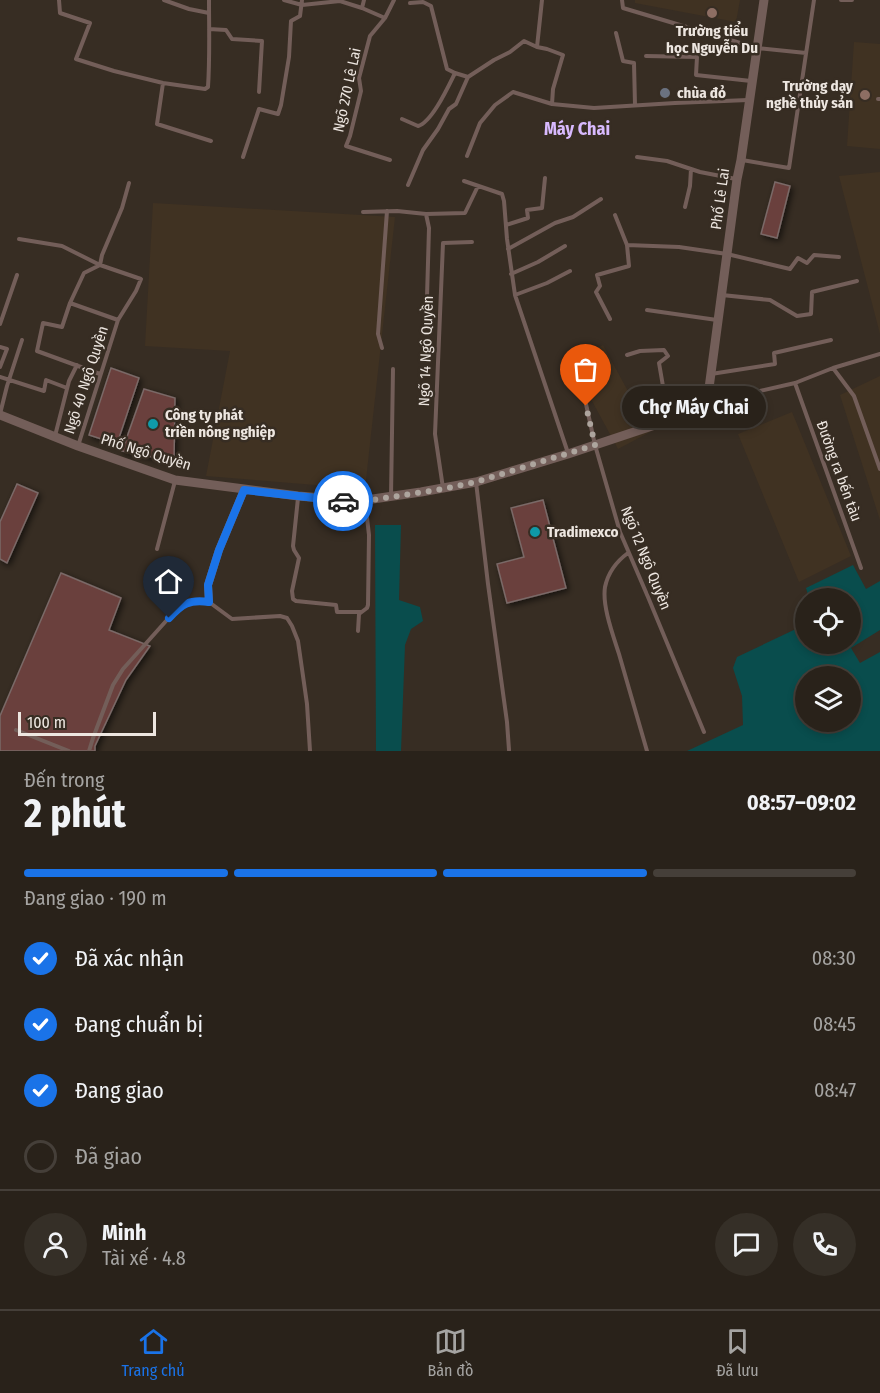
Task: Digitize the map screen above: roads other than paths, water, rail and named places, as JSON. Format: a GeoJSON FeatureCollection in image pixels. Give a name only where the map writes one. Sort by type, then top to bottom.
{"type":"FeatureCollection","features":[{"type":"Feature","properties":{"kind":"street","name":"Phố Lê Lai"},"geometry":{"type":"LineString","coordinates":[[707,398],[764,0]]}},
{"type":"Feature","properties":{"kind":"street","name":"Phố Ngô Quyền"},"geometry":{"type":"LineString","coordinates":[[0,415],[78,446],[175,480],[298,496],[365,501],[476,482],[667,421],[707,398]]}},
{"type":"Feature","properties":{"kind":"street"},"geometry":{"type":"LineString","coordinates":[[209,602],[208,585],[219,550],[244,490]]}},
{"type":"Feature","properties":{"kind":"lane"},"geometry":{"type":"LineString","coordinates":[[59,0],[60,13],[90,23],[76,59],[163,83],[207,88],[209,0]]}},
{"type":"Feature","properties":{"kind":"lane"},"geometry":{"type":"LineString","coordinates":[[164,0],[209,13]]}},
{"type":"Feature","properties":{"kind":"lane"},"geometry":{"type":"LineString","coordinates":[[284,0],[340,1],[385,18]]}},
{"type":"Feature","properties":{"kind":"lane"},"geometry":{"type":"LineString","coordinates":[[363,8],[364,0]]}},
{"type":"Feature","properties":{"kind":"lane","name":"Ngõ 270 Lê Lai"},"geometry":{"type":"LineString","coordinates":[[390,160],[346,146],[361,91],[359,78],[370,36],[385,18],[394,0]]}},
{"type":"Feature","properties":{"kind":"lane"},"geometry":{"type":"LineString","coordinates":[[537,46],[542,0]]}},
{"type":"Feature","properties":{"kind":"lane"},"geometry":{"type":"LineString","coordinates":[[622,0],[623,8],[757,48],[806,53]]}},
{"type":"Feature","properties":{"kind":"lane"},"geometry":{"type":"LineString","coordinates":[[741,160],[789,168],[814,0]]}},
{"type":"Feature","properties":{"kind":"lane"},"geometry":{"type":"LineString","coordinates":[[841,0],[852,0]]}},
{"type":"Feature","properties":{"kind":"lane"},"geometry":{"type":"LineString","coordinates":[[243,157],[259,109],[278,114],[282,105],[289,57],[291,21],[300,16],[302,2]]}},
{"type":"Feature","properties":{"kind":"lane"},"geometry":{"type":"LineString","coordinates":[[410,3],[423,2],[431,6],[447,69],[455,74],[468,77]]}},
{"type":"Feature","properties":{"kind":"lane"},"geometry":{"type":"LineString","coordinates":[[209,29],[226,30],[232,39],[262,41],[259,92]]}},
{"type":"Feature","properties":{"kind":"lane"},"geometry":{"type":"LineString","coordinates":[[616,33],[623,61],[634,63],[635,105]]}},
{"type":"Feature","properties":{"kind":"lane"},"geometry":{"type":"LineString","coordinates":[[408,185],[423,150],[449,109],[456,104],[468,77],[524,41],[563,55],[553,89],[552,104]]}},
{"type":"Feature","properties":{"kind":"lane"},"geometry":{"type":"LineString","coordinates":[[646,56],[697,57],[696,75],[752,81]]}},
{"type":"Feature","properties":{"kind":"lane"},"geometry":{"type":"LineString","coordinates":[[402,119],[418,126],[423,124],[455,74]]}},
{"type":"Feature","properties":{"kind":"lane"},"geometry":{"type":"LineString","coordinates":[[163,83],[157,124],[211,141]]}},
{"type":"Feature","properties":{"kind":"lane"},"geometry":{"type":"LineString","coordinates":[[467,156],[480,123],[495,105],[513,92],[552,104],[594,108],[749,100]]}},
{"type":"Feature","properties":{"kind":"lane"},"geometry":{"type":"LineString","coordinates":[[638,156],[737,179]]}},
{"type":"Feature","properties":{"kind":"lane"},"geometry":{"type":"LineString","coordinates":[[685,207],[691,169]]}},
{"type":"Feature","properties":{"kind":"lane"},"geometry":{"type":"LineString","coordinates":[[506,225],[528,218],[527,210],[542,208],[545,178]]}},
{"type":"Feature","properties":{"kind":"lane"},"geometry":{"type":"LineString","coordinates":[[464,181],[502,194],[515,295],[568,454]]}},
{"type":"Feature","properties":{"kind":"lane"},"geometry":{"type":"LineString","coordinates":[[100,265],[129,183]]}},
{"type":"Feature","properties":{"kind":"lane"},"geometry":{"type":"LineString","coordinates":[[363,212],[465,213],[478,186]]}},
{"type":"Feature","properties":{"kind":"lane"},"geometry":{"type":"LineString","coordinates":[[508,249],[555,223],[573,217],[601,199]]}},
{"type":"Feature","properties":{"kind":"lane"},"geometry":{"type":"LineString","coordinates":[[382,348],[378,334],[387,211]]}},
{"type":"Feature","properties":{"kind":"lane"},"geometry":{"type":"LineString","coordinates":[[426,214],[429,228],[428,297]]}},
{"type":"Feature","properties":{"kind":"lane"},"geometry":{"type":"LineString","coordinates":[[610,319],[596,292],[600,286],[597,275],[629,267],[627,244],[615,215]]}},
{"type":"Feature","properties":{"kind":"lane"},"geometry":{"type":"LineString","coordinates":[[19,239],[62,246],[100,265]]}},
{"type":"Feature","properties":{"kind":"lane","name":"Ngõ 14 Ngô Quyền"},"geometry":{"type":"LineString","coordinates":[[443,489],[435,434],[443,243],[472,242]]}},
{"type":"Feature","properties":{"kind":"lane"},"geometry":{"type":"LineString","coordinates":[[627,244],[679,247],[727,254],[790,269],[798,258],[807,263],[814,255],[839,257]]}},
{"type":"Feature","properties":{"kind":"lane"},"geometry":{"type":"LineString","coordinates":[[511,274],[565,246]]}},
{"type":"Feature","properties":{"kind":"lane"},"geometry":{"type":"LineString","coordinates":[[100,265],[84,273],[62,327],[43,323],[37,351],[100,374]]}},
{"type":"Feature","properties":{"kind":"lane","name":"Ngõ 40 Ngô Quyền"},"geometry":{"type":"LineString","coordinates":[[78,446],[118,320],[141,279],[100,265]]}},
{"type":"Feature","properties":{"kind":"lane"},"geometry":{"type":"LineString","coordinates":[[515,295],[570,271]]}},
{"type":"Feature","properties":{"kind":"lane"},"geometry":{"type":"LineString","coordinates":[[0,324],[17,275]]}},
{"type":"Feature","properties":{"kind":"lane"},"geometry":{"type":"LineString","coordinates":[[722,294],[770,300],[797,316],[811,314],[812,292],[857,281]]}},
{"type":"Feature","properties":{"kind":"lane"},"geometry":{"type":"LineString","coordinates":[[70,303],[118,320]]}},
{"type":"Feature","properties":{"kind":"lane"},"geometry":{"type":"LineString","coordinates":[[647,310],[718,320]]}},
{"type":"Feature","properties":{"kind":"lane"},"geometry":{"type":"LineString","coordinates":[[0,415],[22,340]]}},
{"type":"Feature","properties":{"kind":"lane"},"geometry":{"type":"LineString","coordinates":[[710,374],[775,364],[774,352],[831,340]]}},
{"type":"Feature","properties":{"kind":"lane"},"geometry":{"type":"LineString","coordinates":[[0,347],[7,349],[0,367]]}},
{"type":"Feature","properties":{"kind":"lane"},"geometry":{"type":"LineString","coordinates":[[627,356],[640,351],[664,351],[668,356],[659,363],[664,392]]}},
{"type":"Feature","properties":{"kind":"lane"},"geometry":{"type":"LineString","coordinates":[[667,421],[639,394],[664,392],[707,398],[795,383],[833,368],[880,354]]}},
{"type":"Feature","properties":{"kind":"lane"},"geometry":{"type":"LineString","coordinates":[[55,437],[67,388],[77,365]]}},
{"type":"Feature","properties":{"kind":"lane"},"geometry":{"type":"LineString","coordinates":[[833,368],[854,396],[880,469]]}},
{"type":"Feature","properties":{"kind":"lane"},"geometry":{"type":"LineString","coordinates":[[391,496],[393,369]]}},
{"type":"Feature","properties":{"kind":"lane"},"geometry":{"type":"LineString","coordinates":[[0,377],[35,387],[44,392],[46,380],[67,388]]}},
{"type":"Feature","properties":{"kind":"lane","name":"Đường ra bến tàu"},"geometry":{"type":"LineString","coordinates":[[795,383],[861,568]]}},
{"type":"Feature","properties":{"kind":"lane","name":"Ngõ 12 Ngô Quyền"},"geometry":{"type":"LineString","coordinates":[[582,386],[595,445],[620,532],[705,732]]}},
{"type":"Feature","properties":{"kind":"lane"},"geometry":{"type":"LineString","coordinates":[[157,549],[175,480]]}},
{"type":"Feature","properties":{"kind":"lane"},"geometry":{"type":"LineString","coordinates":[[476,482],[509,750]]}},
{"type":"Feature","properties":{"kind":"lane"},"geometry":{"type":"LineString","coordinates":[[298,496],[293,546],[299,558],[292,591],[293,599],[336,605],[336,612],[361,612],[368,605],[369,545],[365,501]]}},
{"type":"Feature","properties":{"kind":"lane"},"geometry":{"type":"LineString","coordinates":[[628,553],[618,561],[608,577],[604,596],[647,751]]}},
{"type":"Feature","properties":{"kind":"lane"},"geometry":{"type":"LineString","coordinates":[[89,751],[113,685],[123,669],[181,607],[197,600],[209,602],[232,619],[280,616],[286,618],[292,626],[298,641],[307,704],[310,751]]}},
{"type":"Feature","properties":{"kind":"lane"},"geometry":{"type":"LineString","coordinates":[[358,631],[361,612]]}},
{"type":"Feature","properties":{"kind":"lane"},"geometry":{"type":"LineString","coordinates":[[16,730],[69,751]]}},
{"type":"Feature","properties":{"kind":"water"},"geometry":{"type":"Polygon","coordinates":[[[375,525],[401,525],[399,600],[420,607],[423,621],[411,629],[405,645],[401,751],[376,751],[375,525]]]}},
{"type":"Feature","properties":{"kind":"water"},"geometry":{"type":"Polygon","coordinates":[[[853,565],[866,589],[880,581],[880,751],[687,751],[743,725],[742,696],[733,668],[737,657],[795,629],[795,654],[861,654],[861,588],[806,588],[853,565]]]}},
{"type":"Feature","properties":{"kind":"place","name":"Trường tiểu học Nguyễn Du"},"geometry":{"type":"Point","coordinates":[712,13]}},
{"type":"Feature","properties":{"kind":"place","name":"chùa đỏ"},"geometry":{"type":"Point","coordinates":[665,93]}},
{"type":"Feature","properties":{"kind":"place","name":"Trường dạy nghề thủy sản"},"geometry":{"type":"Point","coordinates":[865,95]}},
{"type":"Feature","properties":{"kind":"place","name":"Chợ Máy Chai"},"geometry":{"type":"Point","coordinates":[586,406]}},
{"type":"Feature","properties":{"kind":"place","name":"Công ty phát triền nông nghiệp"},"geometry":{"type":"Point","coordinates":[153,424]}},
{"type":"Feature","properties":{"kind":"place","name":"Tradimexco"},"geometry":{"type":"Point","coordinates":[535,532]}},
{"type":"Feature","properties":{"kind":"district","name":"Máy Chai"},"geometry":{"type":"Point","coordinates":[577,129]}}]}
